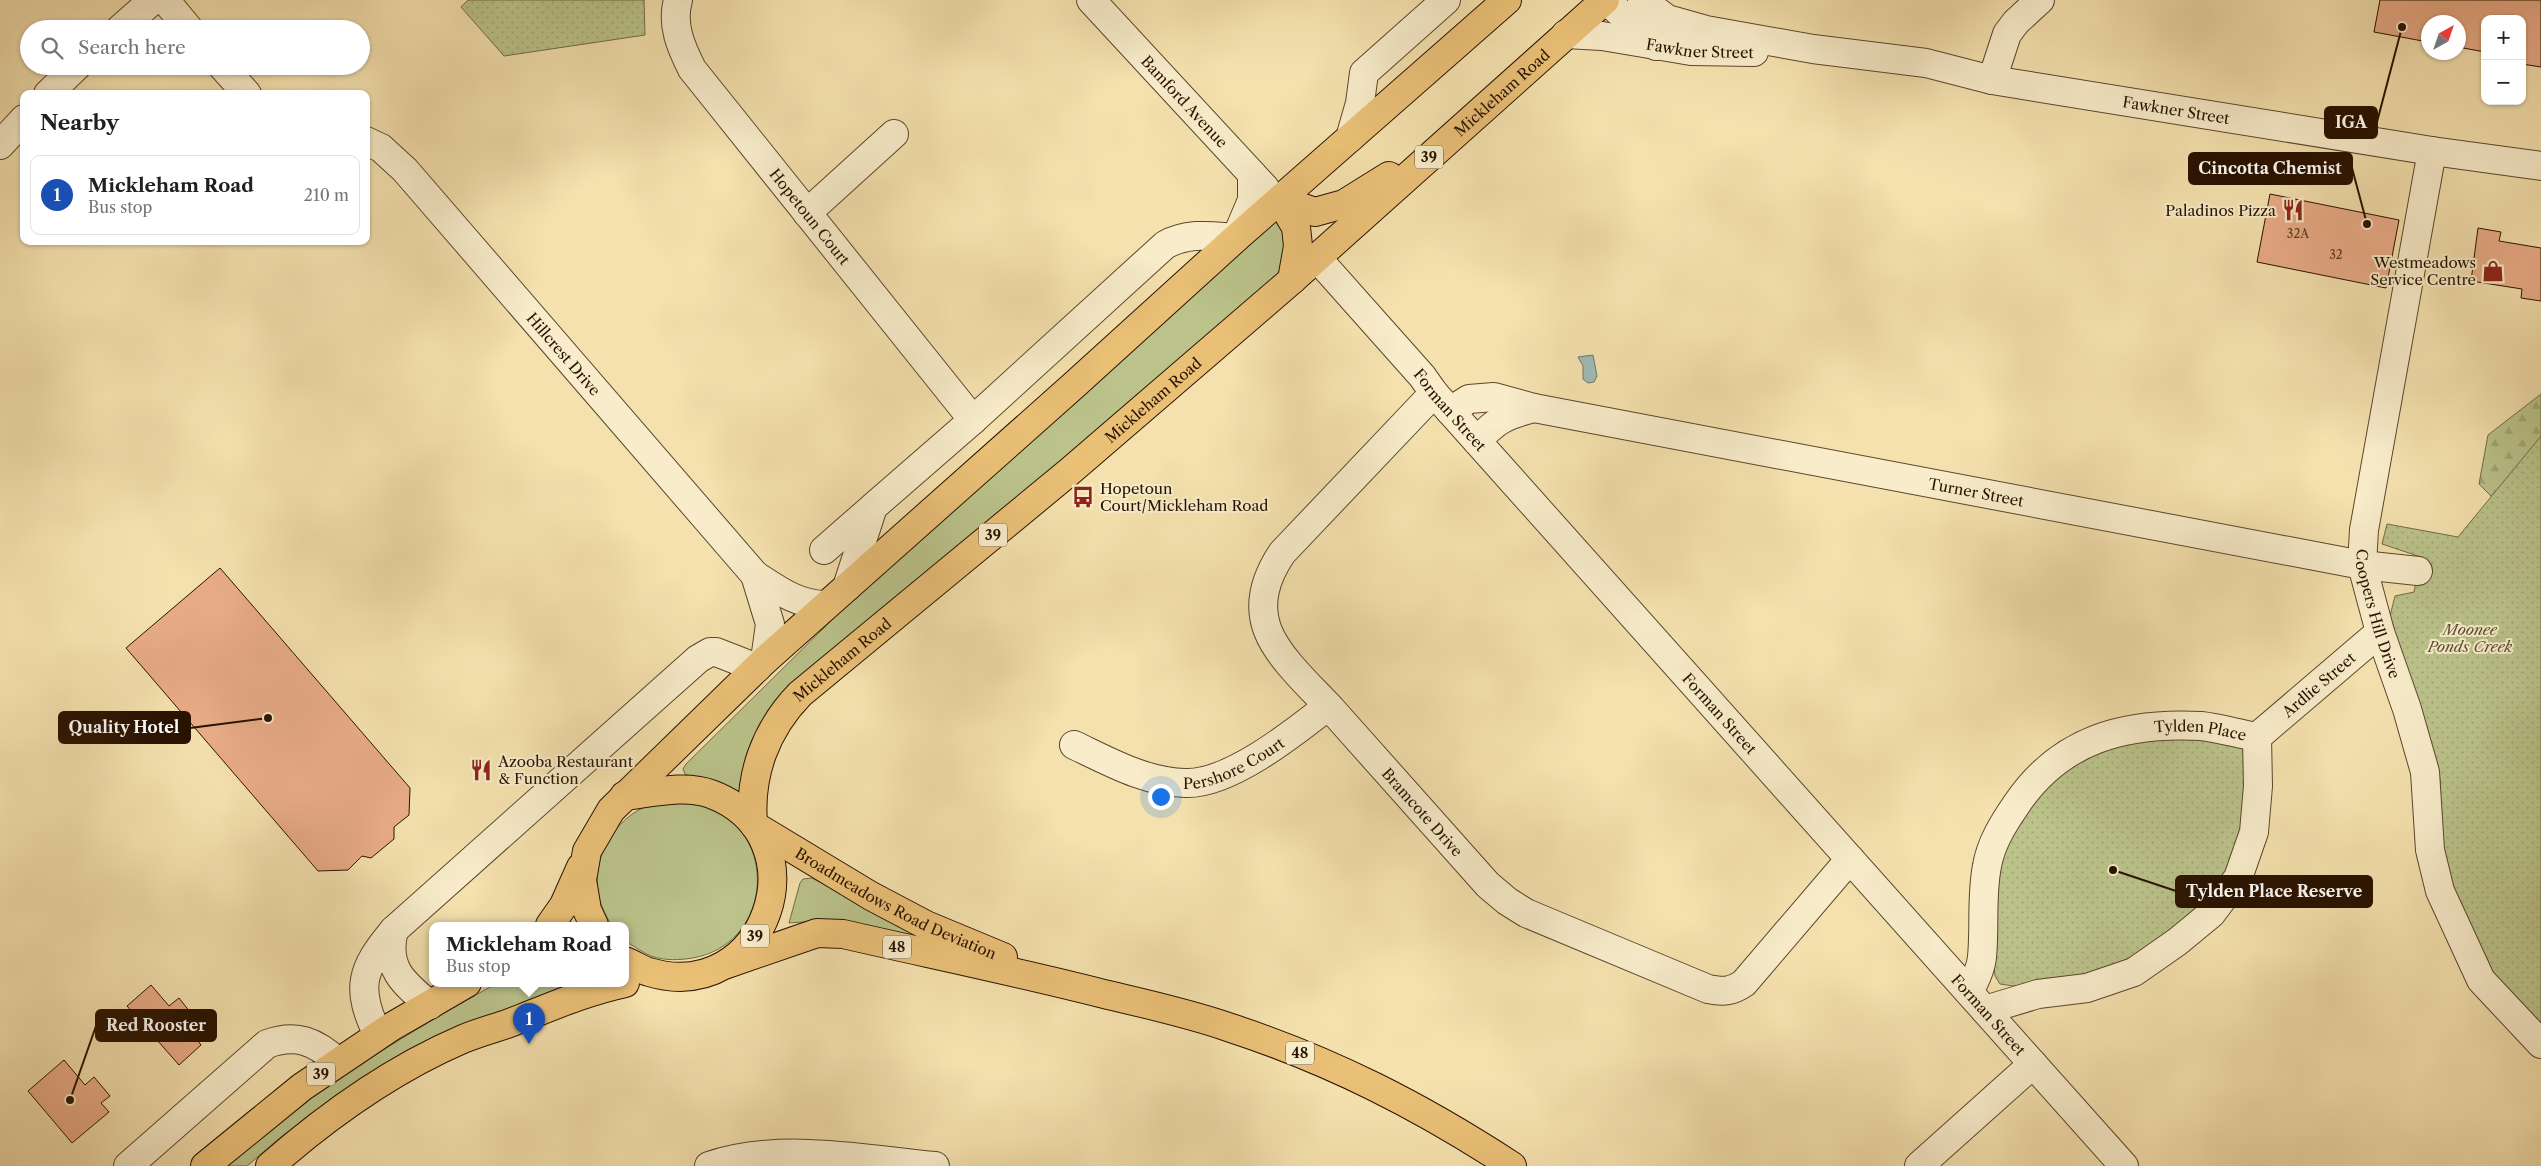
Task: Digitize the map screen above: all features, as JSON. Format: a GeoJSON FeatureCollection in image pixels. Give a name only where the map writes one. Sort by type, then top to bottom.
{"type":"FeatureCollection","features":[{"type":"Feature","properties":{"kind":"main road"},"geometry":{"type":"LineString","coordinates":[[552,922],[564,906],[587,851],[611,810],[624,796],[761,664],[826,605],[1074,386],[1236,238],[1507,0]]}},
{"type":"Feature","properties":{"kind":"main road","name":"Mickleham Road"},"geometry":{"type":"LineString","coordinates":[[754,825],[752,807],[765,744],[774,724],[800,694],[1069,472],[1292,280],[1605,0]]}},
{"type":"Feature","properties":{"kind":"main road"},"geometry":{"type":"LineString","coordinates":[[1280,200],[1315,212],[1344,204],[1446,142]]}},
{"type":"Feature","properties":{"kind":"main road"},"geometry":{"type":"LineString","coordinates":[[1280,200],[1296,227],[1298,246],[1292,280]]}},
{"type":"Feature","properties":{"kind":"main road","name":"39"},"geometry":{"type":"LineString","coordinates":[[624,796],[686,790],[710,794],[734,806],[754,825],[768,850],[773,875],[771,901],[762,926],[748,947],[727,964],[704,974],[629,983]]}},
{"type":"Feature","properties":{"kind":"main road","name":"Broadmeadows Road Deviation"},"geometry":{"type":"LineString","coordinates":[[754,825],[841,880],[926,925],[1069,985]]}},
{"type":"Feature","properties":{"kind":"main road"},"geometry":{"type":"LineString","coordinates":[[587,851],[582,880],[587,910],[593,922]]}},
{"type":"Feature","properties":{"kind":"main road","name":"Broadmeadows Road Deviation"},"geometry":{"type":"LineString","coordinates":[[727,964],[817,933],[843,934],[1069,985],[1227,1026],[1337,1068],[1389,1092],[1450,1126],[1512,1166]]}},
{"type":"Feature","properties":{"kind":"main road","name":"39"},"geometry":{"type":"LineString","coordinates":[[629,963],[648,972],[678,977]]}},
{"type":"Feature","properties":{"kind":"main road","name":"39"},"geometry":{"type":"LineString","coordinates":[[205,1166],[266,1115],[338,1062],[460,987]]}},
{"type":"Feature","properties":{"kind":"main road","name":"39"},"geometry":{"type":"LineString","coordinates":[[270,1166],[327,1119],[396,1074],[429,1056],[464,1039],[558,1002],[611,987]]}},
{"type":"Feature","properties":{"kind":"street"},"geometry":{"type":"LineString","coordinates":[[130,20],[153,0]]}},
{"type":"Feature","properties":{"kind":"street"},"geometry":{"type":"LineString","coordinates":[[165,0],[182,20]]}},
{"type":"Feature","properties":{"kind":"street","name":"Hopetoun Court"},"geometry":{"type":"LineString","coordinates":[[678,0],[675,9],[678,42],[692,69],[973,420]]}},
{"type":"Feature","properties":{"kind":"street","name":"Bamford Avenue"},"geometry":{"type":"LineString","coordinates":[[1091,0],[1252,174],[1274,197],[1280,200]]}},
{"type":"Feature","properties":{"kind":"street"},"geometry":{"type":"LineString","coordinates":[[1350,138],[1360,103],[1364,74],[1446,0]]}},
{"type":"Feature","properties":{"kind":"street","name":"Fawkner Street"},"geometry":{"type":"LineString","coordinates":[[1605,0],[1658,47],[1691,51],[1813,49]]}},
{"type":"Feature","properties":{"kind":"street","name":"Fawkner Street"},"geometry":{"type":"LineString","coordinates":[[1642,0],[1667,10],[1706,30],[1813,49],[1926,63],[1992,80],[2432,152],[2541,166]]}},
{"type":"Feature","properties":{"kind":"street"},"geometry":{"type":"LineString","coordinates":[[1992,80],[2007,34],[2016,22],[2040,0]]}},
{"type":"Feature","properties":{"kind":"street"},"geometry":{"type":"LineString","coordinates":[[1566,34],[1602,36],[1658,47]]}},
{"type":"Feature","properties":{"kind":"street"},"geometry":{"type":"LineString","coordinates":[[52,90],[68,75]]}},
{"type":"Feature","properties":{"kind":"street"},"geometry":{"type":"LineString","coordinates":[[230,75],[243,90]]}},
{"type":"Feature","properties":{"kind":"street"},"geometry":{"type":"LineString","coordinates":[[0,145],[20,124]]}},
{"type":"Feature","properties":{"kind":"street"},"geometry":{"type":"LineString","coordinates":[[807,213],[894,134]]}},
{"type":"Feature","properties":{"kind":"street","name":"Hillcrest Drive"},"geometry":{"type":"LineString","coordinates":[[370,143],[381,148],[405,170],[755,575],[800,602],[811,605],[826,605]]}},
{"type":"Feature","properties":{"kind":"street","name":"Coopers Hill Drive"},"geometry":{"type":"LineString","coordinates":[[2432,152],[2364,530],[2362,565],[2380,632],[2407,709],[2425,772],[2430,850],[2440,891],[2481,980],[2541,1044]]}},
{"type":"Feature","properties":{"kind":"street"},"geometry":{"type":"LineString","coordinates":[[824,550],[973,420],[1166,245],[1187,236],[1236,238],[1252,200],[1252,174]]}},
{"type":"Feature","properties":{"kind":"street","name":"Forman Street"},"geometry":{"type":"LineString","coordinates":[[1317,258],[1422,376],[1476,441],[2124,1166]]}},
{"type":"Feature","properties":{"kind":"street","name":"Turner Street"},"geometry":{"type":"LineString","coordinates":[[1442,402],[1494,397],[1534,408],[2362,565],[2418,571]]}},
{"type":"Feature","properties":{"kind":"street","name":"Bramcote Drive"},"geometry":{"type":"LineString","coordinates":[[1442,402],[1282,553],[1270,570],[1263,592],[1263,610],[1268,632],[1277,647],[1328,706],[1488,885],[1507,901],[1545,921],[1708,989],[1724,992],[1734,990],[1744,983],[1850,859]]}},
{"type":"Feature","properties":{"kind":"street","name":"Turner Street"},"geometry":{"type":"LineString","coordinates":[[1476,441],[1493,423],[1505,415],[1534,408]]}},
{"type":"Feature","properties":{"kind":"street"},"geometry":{"type":"LineString","coordinates":[[846,587],[874,507]]}},
{"type":"Feature","properties":{"kind":"street","name":"Hillcrest Drive"},"geometry":{"type":"LineString","coordinates":[[755,575],[770,624],[761,664]]}},
{"type":"Feature","properties":{"kind":"street","name":"Ardlie Street"},"geometry":{"type":"LineString","coordinates":[[2257,737],[2380,632]]}},
{"type":"Feature","properties":{"kind":"street"},"geometry":{"type":"LineString","coordinates":[[378,1036],[367,1011],[364,977],[376,952],[394,930],[698,659],[710,652],[716,652],[761,664]]}},
{"type":"Feature","properties":{"kind":"street","name":"Pershore Court"},"geometry":{"type":"LineString","coordinates":[[1074,745],[1143,776],[1188,784],[1211,779],[1237,769],[1265,752],[1328,706]]}},
{"type":"Feature","properties":{"kind":"street","name":"Tylden Place"},"geometry":{"type":"LineString","coordinates":[[2202,726],[2257,737],[2258,786],[2254,832],[2238,878],[2211,914],[2177,942],[2134,972],[2087,988],[1977,1001],[1982,957],[1984,882],[1987,863],[1999,830],[2027,789],[2050,766],[2075,749],[2106,735],[2144,727],[2202,726]]}},
{"type":"Feature","properties":{"kind":"street"},"geometry":{"type":"LineString","coordinates":[[394,930],[390,943],[393,964],[406,986],[430,1005]]}},
{"type":"Feature","properties":{"kind":"street"},"geometry":{"type":"LineString","coordinates":[[128,1166],[267,1044],[279,1040],[293,1039],[321,1047],[338,1062]]}},
{"type":"Feature","properties":{"kind":"street"},"geometry":{"type":"LineString","coordinates":[[1919,1166],[2033,1064]]}},
{"type":"Feature","properties":{"kind":"street"},"geometry":{"type":"LineString","coordinates":[[709,1166],[747,1157],[808,1154],[935,1166]]}},
{"type":"Feature","properties":{"kind":"green space"},"geometry":{"type":"Polygon","coordinates":[[[468,0],[644,0],[645,35],[504,56],[461,7],[468,0]]]}},
{"type":"Feature","properties":{"kind":"green space"},"geometry":{"type":"Polygon","coordinates":[[[1279,221],[1287,230],[1283,267],[1271,281],[755,736],[746,759],[741,798],[685,774],[683,769],[686,764],[839,613],[1274,222],[1279,221]]]}},
{"type":"Feature","properties":{"kind":"green space"},"geometry":{"type":"Polygon","coordinates":[[[2541,394],[2541,696],[2491,496],[2479,484],[2488,435],[2541,394]]]}},
{"type":"Feature","properties":{"kind":"green space","name":"Moonee Ponds Creek"},"geometry":{"type":"Polygon","coordinates":[[[2541,436],[2541,1026],[2486,964],[2460,909],[2441,853],[2440,780],[2420,706],[2388,624],[2395,596],[2414,592],[2421,557],[2382,544],[2387,524],[2458,537],[2541,436]]]}},
{"type":"Feature","properties":{"kind":"green space"},"geometry":{"type":"Polygon","coordinates":[[[2181,732],[2246,748],[2246,822],[2224,886],[2155,950],[2072,983],[2013,986],[2000,984],[1995,976],[1992,949],[1992,884],[2023,805],[2092,749],[2181,732]]]}},
{"type":"Feature","properties":{"kind":"green space"},"geometry":{"type":"Polygon","coordinates":[[[688,800],[704,804],[714,808],[735,824],[749,844],[756,867],[757,891],[750,914],[738,934],[718,949],[693,958],[678,960],[656,958],[629,944],[629,922],[610,922],[599,898],[597,882],[603,851],[610,837],[620,825],[631,815],[645,807],[661,801],[688,800]]]}},
{"type":"Feature","properties":{"kind":"green space"},"geometry":{"type":"Polygon","coordinates":[[[812,878],[916,933],[920,938],[817,921],[789,923],[800,883],[803,879],[812,878]]]}},
{"type":"Feature","properties":{"kind":"green space"},"geometry":{"type":"Polygon","coordinates":[[[490,987],[574,987],[347,1090],[282,1136],[247,1166],[220,1166],[319,1091],[490,987]]]}},
{"type":"Feature","properties":{"kind":"water"},"geometry":{"type":"Polygon","coordinates":[[[1593,355],[1597,376],[1594,382],[1588,383],[1583,379],[1583,366],[1578,357],[1593,355]]]}},
{"type":"Feature","properties":{"kind":"building"},"geometry":{"type":"Polygon","coordinates":[[[2380,0],[2541,0],[2541,67],[2526,65],[2526,15],[2481,15],[2481,51],[2466,48],[2466,15],[2421,15],[2421,41],[2374,32],[2380,0]]]}},
{"type":"Feature","properties":{"kind":"building"},"geometry":{"type":"Polygon","coordinates":[[[2270,194],[2399,220],[2386,288],[2257,262],[2270,194]]]}},
{"type":"Feature","properties":{"kind":"building"},"geometry":{"type":"Polygon","coordinates":[[[2478,228],[2501,232],[2499,241],[2541,248],[2541,301],[2521,298],[2522,289],[2471,281],[2478,228]]]}},
{"type":"Feature","properties":{"kind":"building"},"geometry":{"type":"Polygon","coordinates":[[[220,568],[410,788],[409,815],[394,827],[394,839],[371,858],[362,856],[348,870],[318,871],[126,648],[220,568]]]}},
{"type":"Feature","properties":{"kind":"building"},"geometry":{"type":"Polygon","coordinates":[[[151,985],[169,1006],[179,998],[194,1017],[185,1024],[201,1045],[179,1065],[127,1006],[151,985]]]}},
{"type":"Feature","properties":{"kind":"building"},"geometry":{"type":"Polygon","coordinates":[[[64,1060],[85,1085],[94,1077],[110,1096],[101,1103],[109,1112],[72,1143],[28,1091],[64,1060]]]}},
{"type":"Feature","properties":{"kind":"place","name":"IGA"},"geometry":{"type":"Point","coordinates":[2402,27]}},
{"type":"Feature","properties":{"kind":"place","name":"Paladinos Pizza"},"geometry":{"type":"Point","coordinates":[2293,210]}},
{"type":"Feature","properties":{"kind":"place","name":"Cincotta Chemist"},"geometry":{"type":"Point","coordinates":[2367,224]}},
{"type":"Feature","properties":{"kind":"place","name":"Westmeadows Service Centre"},"geometry":{"type":"Point","coordinates":[2493,271]}},
{"type":"Feature","properties":{"kind":"place","name":"Hopetoun Court/Mickleham Road"},"geometry":{"type":"Point","coordinates":[1083,497]}},
{"type":"Feature","properties":{"kind":"place","name":"Quality Hotel"},"geometry":{"type":"Point","coordinates":[268,718]}},
{"type":"Feature","properties":{"kind":"place","name":"Azooba Restaurant & Function"},"geometry":{"type":"Point","coordinates":[481,770]}},
{"type":"Feature","properties":{"kind":"place","name":"Tylden Place Reserve"},"geometry":{"type":"Point","coordinates":[2113,870]}},
{"type":"Feature","properties":{"kind":"place","name":"Mickleham Road"},"geometry":{"type":"Point","coordinates":[529,1044]}},
{"type":"Feature","properties":{"kind":"place","name":"Red Rooster"},"geometry":{"type":"Point","coordinates":[70,1100]}}]}
